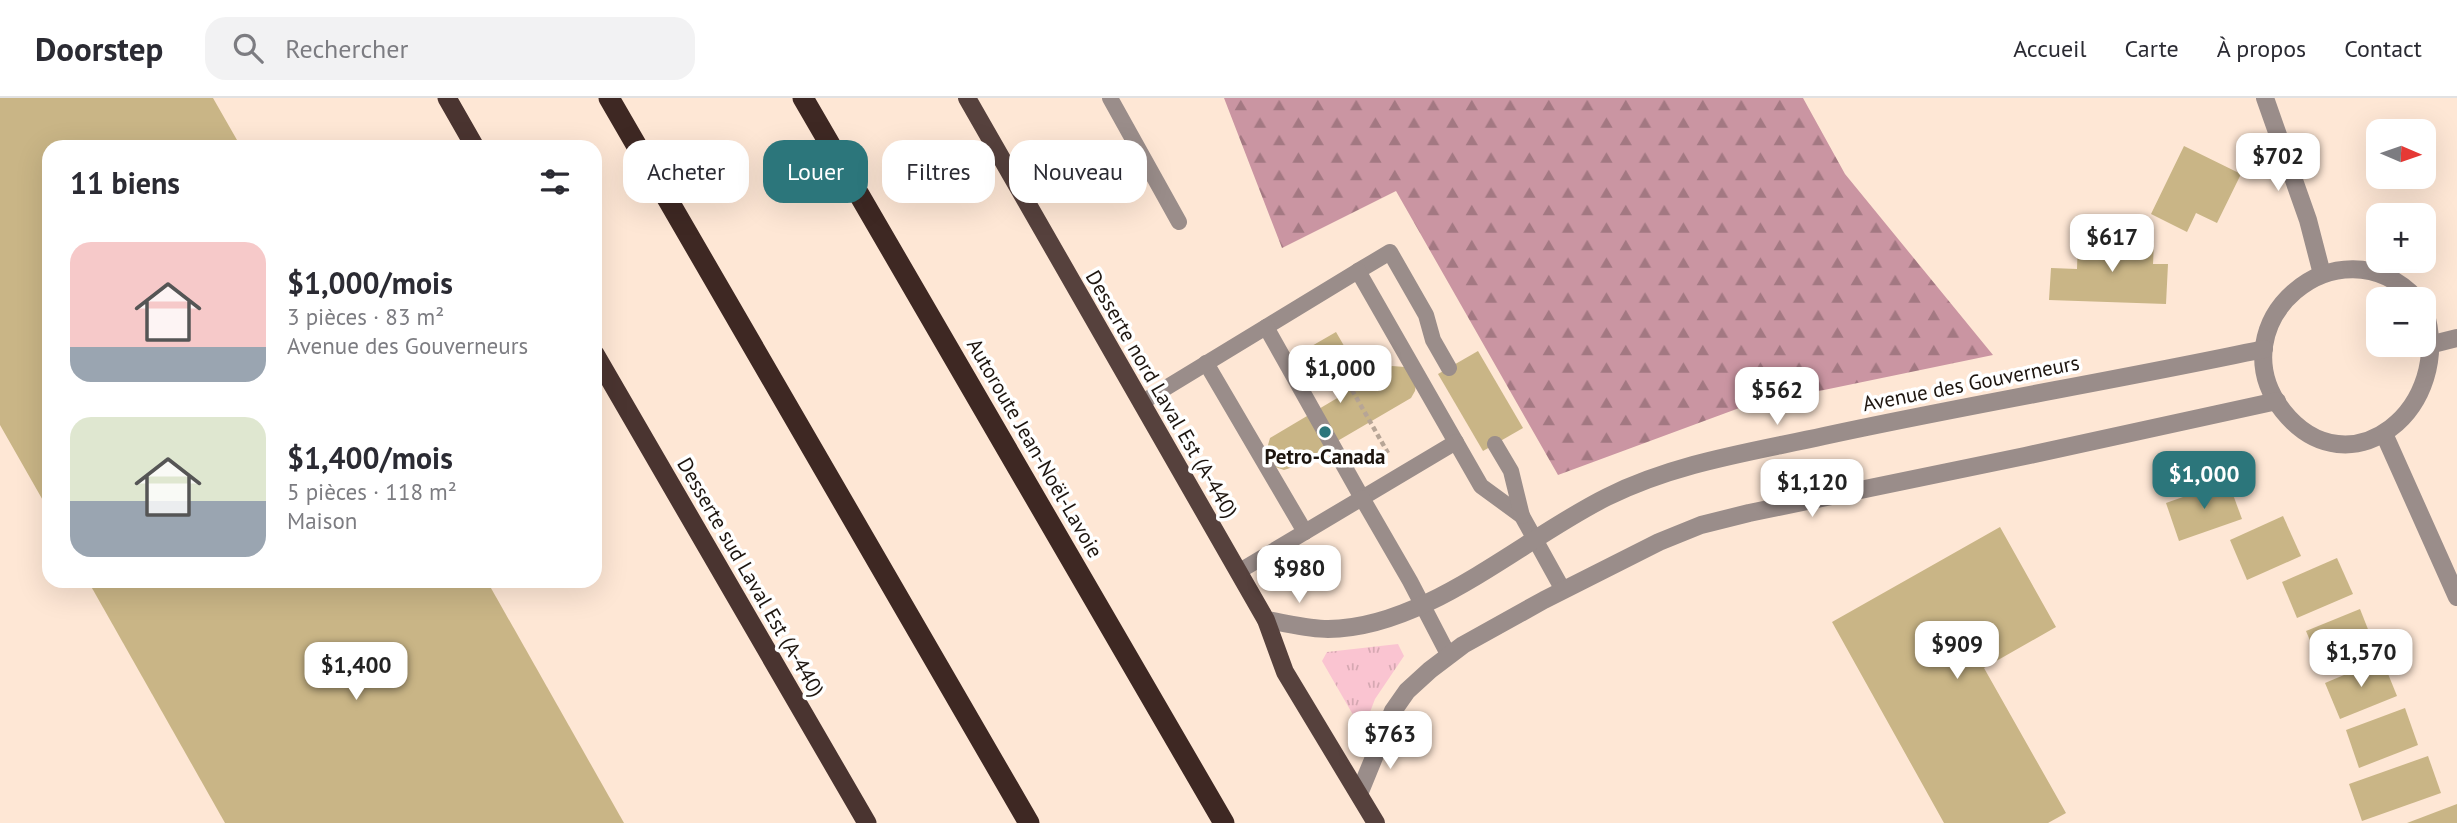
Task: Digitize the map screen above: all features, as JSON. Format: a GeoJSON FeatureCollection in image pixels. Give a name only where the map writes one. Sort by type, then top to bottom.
{"type":"FeatureCollection","features":[{"type":"Feature","properties":{"kind":"highway"},"geometry":{"type":"LineString","coordinates":[[447,98],[471,140]]}},
{"type":"Feature","properties":{"kind":"highway"},"geometry":{"type":"LineString","coordinates":[[609,98],[1029,823]]}},
{"type":"Feature","properties":{"kind":"highway","name":"Autoroute Jean-Noël-Lavoie"},"geometry":{"type":"LineString","coordinates":[[803,98],[1224,823]]}},
{"type":"Feature","properties":{"kind":"highway","name":"Desserte sud Laval Est (A-440)"},"geometry":{"type":"LineString","coordinates":[[602,366],[867,823]]}},
{"type":"Feature","properties":{"kind":"main road","name":"Desserte nord Laval Est (A-440)"},"geometry":{"type":"LineString","coordinates":[[967,98],[1266,620],[1285,672],[1376,823]]}},
{"type":"Feature","properties":{"kind":"street"},"geometry":{"type":"LineString","coordinates":[[2265,98],[2308,220],[2322,274]]}},
{"type":"Feature","properties":{"kind":"street"},"geometry":{"type":"LineString","coordinates":[[2402,287],[2395,281],[2372,272],[2347,269],[2322,274],[2300,286],[2282,303],[2270,325],[2264,349],[2267,376],[2277,401],[2292,421],[2324,439],[2361,443],[2385,436],[2416,414],[2430,393],[2437,368],[2436,339]]}},
{"type":"Feature","properties":{"kind":"street"},"geometry":{"type":"LineString","coordinates":[[2437,343],[2457,338]]}},
{"type":"Feature","properties":{"kind":"street","name":"Avenue des Gouverneurs"},"geometry":{"type":"LineString","coordinates":[[1266,620],[1327,629],[1392,617],[1422,605],[1571,516],[1638,483],[1710,461],[1916,416],[2264,349]]}},
{"type":"Feature","properties":{"kind":"street"},"geometry":{"type":"LineString","coordinates":[[1359,794],[1393,711],[1407,691],[1430,670],[1463,645],[1563,590],[1659,542],[1701,525],[1749,513],[2277,401]]}},
{"type":"Feature","properties":{"kind":"street"},"geometry":{"type":"LineString","coordinates":[[2385,436],[2457,597]]}},
{"type":"Feature","properties":{"kind":"lane"},"geometry":{"type":"LineString","coordinates":[[1110,98],[1180,222]]}},
{"type":"Feature","properties":{"kind":"lane"},"geometry":{"type":"LineString","coordinates":[[1141,403],[1390,252],[1426,315],[1433,340],[1449,368]]}},
{"type":"Feature","properties":{"kind":"lane"},"geometry":{"type":"LineString","coordinates":[[1358,271],[1481,486],[1522,516]]}},
{"type":"Feature","properties":{"kind":"lane"},"geometry":{"type":"LineString","coordinates":[[1266,327],[1449,656]]}},
{"type":"Feature","properties":{"kind":"lane"},"geometry":{"type":"LineString","coordinates":[[1206,363],[1305,532]]}},
{"type":"Feature","properties":{"kind":"lane"},"geometry":{"type":"LineString","coordinates":[[1238,572],[1456,442]]}},
{"type":"Feature","properties":{"kind":"lane"},"geometry":{"type":"LineString","coordinates":[[1495,444],[1511,471],[1522,516],[1563,590]]}},
{"type":"Feature","properties":{"kind":"path"},"geometry":{"type":"LineString","coordinates":[[1352,390],[1401,475]]}},
{"type":"Feature","properties":{"kind":"green space"},"geometry":{"type":"Polygon","coordinates":[[[1224,98],[1803,98],[1845,174],[1993,355],[1742,407],[1558,475],[1396,191],[1282,248],[1224,98]]]}},
{"type":"Feature","properties":{"kind":"green space"},"geometry":{"type":"Polygon","coordinates":[[[1398,644],[1404,656],[1375,699],[1367,720],[1356,720],[1322,661],[1327,652],[1398,644]]]}},
{"type":"Feature","properties":{"kind":"building"},"geometry":{"type":"Polygon","coordinates":[[[0,98],[213,98],[237,140],[42,140],[42,499],[0,425],[0,98]]]}},
{"type":"Feature","properties":{"kind":"building"},"geometry":{"type":"Polygon","coordinates":[[[2184,146],[2241,174],[2217,223],[2196,213],[2187,232],[2151,214],[2184,146]]]}},
{"type":"Feature","properties":{"kind":"building"},"geometry":{"type":"Polygon","coordinates":[[[2078,238],[2154,241],[2153,264],[2168,264],[2166,304],[2049,300],[2051,268],[2077,269],[2078,238]]]}},
{"type":"Feature","properties":{"kind":"building"},"geometry":{"type":"Polygon","coordinates":[[[1336,332],[1365,382],[1392,366],[1405,367],[1416,384],[1415,391],[1411,398],[1293,467],[1284,470],[1275,467],[1266,452],[1270,438],[1339,397],[1310,347],[1336,332]]]}},
{"type":"Feature","properties":{"kind":"building"},"geometry":{"type":"Polygon","coordinates":[[[1478,351],[1523,428],[1483,451],[1438,374],[1478,351]]]}},
{"type":"Feature","properties":{"kind":"building"},"geometry":{"type":"Polygon","coordinates":[[[2228,481],[2242,519],[2179,541],[2166,503],[2228,481]]]}},
{"type":"Feature","properties":{"kind":"building"},"geometry":{"type":"Polygon","coordinates":[[[2283,516],[2301,556],[2247,580],[2230,540],[2283,516]]]}},
{"type":"Feature","properties":{"kind":"building"},"geometry":{"type":"Polygon","coordinates":[[[2000,527],[2056,627],[1984,668],[2066,813],[2048,823],[1944,823],[1832,622],[2000,527]]]}},
{"type":"Feature","properties":{"kind":"building"},"geometry":{"type":"Polygon","coordinates":[[[2337,558],[2353,594],[2297,618],[2282,582],[2337,558]]]}},
{"type":"Feature","properties":{"kind":"building"},"geometry":{"type":"Polygon","coordinates":[[[92,588],[491,588],[624,823],[225,823],[92,588]]]}},
{"type":"Feature","properties":{"kind":"building"},"geometry":{"type":"Polygon","coordinates":[[[2360,609],[2375,647],[2322,669],[2306,631],[2360,609]]]}},
{"type":"Feature","properties":{"kind":"building"},"geometry":{"type":"Polygon","coordinates":[[[2382,659],[2397,696],[2340,719],[2325,683],[2382,659]]]}},
{"type":"Feature","properties":{"kind":"building"},"geometry":{"type":"Polygon","coordinates":[[[2405,708],[2418,745],[2359,768],[2346,730],[2405,708]]]}},
{"type":"Feature","properties":{"kind":"building"},"geometry":{"type":"Polygon","coordinates":[[[2428,756],[2441,793],[2362,821],[2349,784],[2428,756]]]}},
{"type":"Feature","properties":{"kind":"building"},"geometry":{"type":"Polygon","coordinates":[[[2457,804],[2457,823],[2407,823],[2457,804]]]}},
{"type":"Feature","properties":{"kind":"place","name":"Petro-Canada"},"geometry":{"type":"Point","coordinates":[1325,432]}}]}
